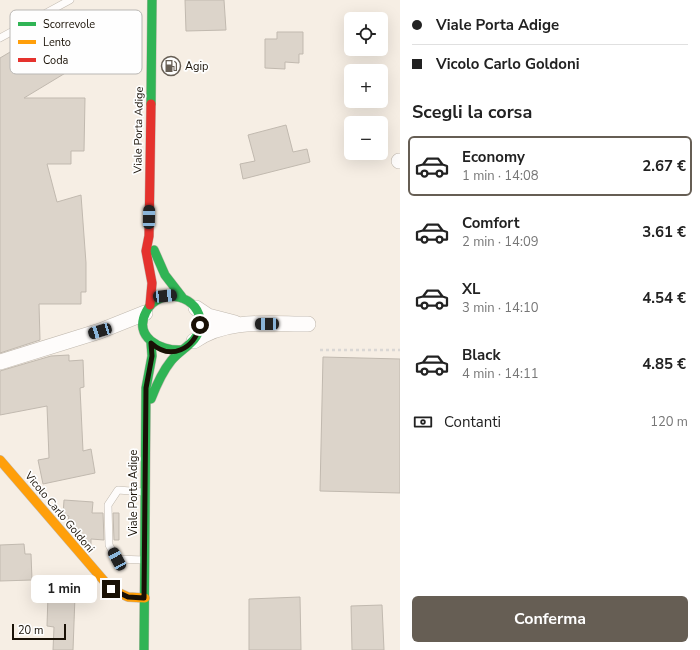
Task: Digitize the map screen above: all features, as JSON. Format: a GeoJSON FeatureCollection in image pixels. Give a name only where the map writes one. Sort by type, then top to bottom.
{"type":"FeatureCollection","features":[{"type":"Feature","properties":{"kind":"street","name":"Viale Porta Adige"},"geometry":{"type":"LineString","coordinates":[[144,650],[146,388],[152,356],[143,321],[148,309],[152,283],[146,251],[149,236],[152,0]]}},
{"type":"Feature","properties":{"kind":"street","name":"Viale Porta Adige"},"geometry":{"type":"LineString","coordinates":[[146,409],[158,383],[171,361],[188,346],[200,325],[200,316],[196,308],[190,301],[182,297],[163,271],[149,236]]}},
{"type":"Feature","properties":{"kind":"street"},"geometry":{"type":"LineString","coordinates":[[0,362],[114,326],[148,309],[165,296],[174,295],[182,297]]}},
{"type":"Feature","properties":{"kind":"street"},"geometry":{"type":"LineString","coordinates":[[196,308],[208,316],[238,324],[308,324]]}},
{"type":"Feature","properties":{"kind":"street"},"geometry":{"type":"LineString","coordinates":[[114,326],[135,330],[162,350],[170,352],[188,346],[206,333],[238,324]]}},
{"type":"Feature","properties":{"kind":"street","name":"Vicolo Carlo Goldoni"},"geometry":{"type":"LineString","coordinates":[[0,460],[111,589],[128,597],[144,598]]}},
{"type":"Feature","properties":{"kind":"lane"},"geometry":{"type":"LineString","coordinates":[[52,10],[70,0]]}},
{"type":"Feature","properties":{"kind":"lane"},"geometry":{"type":"LineString","coordinates":[[0,38],[10,33]]}},
{"type":"Feature","properties":{"kind":"lane"},"geometry":{"type":"LineString","coordinates":[[145,492],[118,490],[108,505],[109,545],[117,559],[145,560]]}},
{"type":"Feature","properties":{"kind":"path"},"geometry":{"type":"LineString","coordinates":[[320,350],[400,350]]}},
{"type":"Feature","properties":{"kind":"building"},"geometry":{"type":"Polygon","coordinates":[[[185,0],[224,0],[226,30],[186,31],[185,0]]]}},
{"type":"Feature","properties":{"kind":"building"},"geometry":{"type":"Polygon","coordinates":[[[277,32],[303,32],[303,54],[299,54],[299,63],[285,62],[285,69],[265,68],[265,39],[277,39],[277,32]]]}},
{"type":"Feature","properties":{"kind":"building"},"geometry":{"type":"Polygon","coordinates":[[[10,52],[10,74],[64,74],[24,98],[85,98],[84,151],[71,151],[71,164],[47,164],[57,202],[81,195],[86,263],[86,292],[81,292],[81,304],[39,304],[40,340],[0,353],[0,58],[10,52]]]}},
{"type":"Feature","properties":{"kind":"building"},"geometry":{"type":"Polygon","coordinates":[[[286,125],[293,152],[307,149],[310,162],[243,179],[240,164],[255,161],[248,135],[286,125]]]}},
{"type":"Feature","properties":{"kind":"building"},"geometry":{"type":"Polygon","coordinates":[[[69,355],[69,361],[83,360],[84,387],[80,388],[83,451],[91,449],[95,473],[43,484],[38,460],[49,458],[47,406],[0,415],[0,371],[51,356],[69,355]]]}},
{"type":"Feature","properties":{"kind":"building"},"geometry":{"type":"Polygon","coordinates":[[[323,357],[400,359],[400,493],[320,491],[323,357]]]}},
{"type":"Feature","properties":{"kind":"building"},"geometry":{"type":"Polygon","coordinates":[[[64,500],[93,502],[92,513],[103,513],[104,540],[91,539],[91,547],[68,521],[69,516],[63,515],[64,500]]]}},
{"type":"Feature","properties":{"kind":"building"},"geometry":{"type":"Polygon","coordinates":[[[113,513],[119,513],[119,540],[114,540],[113,513]]]}},
{"type":"Feature","properties":{"kind":"building"},"geometry":{"type":"Polygon","coordinates":[[[24,544],[25,554],[31,554],[32,580],[0,581],[0,545],[24,544]]]}},
{"type":"Feature","properties":{"kind":"building"},"geometry":{"type":"Polygon","coordinates":[[[48,595],[75,596],[73,650],[53,650],[54,627],[47,626],[48,595]]]}},
{"type":"Feature","properties":{"kind":"building"},"geometry":{"type":"Polygon","coordinates":[[[300,597],[301,650],[249,650],[249,599],[300,597]]]}},
{"type":"Feature","properties":{"kind":"building"},"geometry":{"type":"Polygon","coordinates":[[[382,605],[384,650],[352,650],[351,606],[382,605]]]}},
{"type":"Feature","properties":{"kind":"traffic: fast"},"geometry":{"type":"LineString","coordinates":[[151,104],[152,0]]}},
{"type":"Feature","properties":{"kind":"traffic: fast"},"geometry":{"type":"LineString","coordinates":[[154,250],[165,275],[182,297]]}},
{"type":"Feature","properties":{"kind":"traffic: fast"},"geometry":{"type":"LineString","coordinates":[[151,399],[168,365],[196,337],[200,326],[199,315],[195,307],[188,301],[179,297],[170,296],[160,298],[152,304],[146,312],[143,321],[143,329],[151,341],[157,345],[173,350],[181,350]]}},
{"type":"Feature","properties":{"kind":"traffic: fast"},"geometry":{"type":"LineString","coordinates":[[144,650],[146,388],[152,356],[151,343]]}},
{"type":"Feature","properties":{"kind":"traffic: slow"},"geometry":{"type":"LineString","coordinates":[[0,460],[111,589],[128,597],[145,598]]}},
{"type":"Feature","properties":{"kind":"traffic: jam"},"geometry":{"type":"LineString","coordinates":[[150,305],[152,283],[146,251],[149,236],[151,104]]}},
{"type":"Feature","properties":{"kind":"place","name":"Agip"},"geometry":{"type":"Point","coordinates":[171,66]}},
{"type":"Feature","properties":{"kind":"route"},"geometry":{"type":"LineString","coordinates":[[111,589],[116,593],[128,597],[144,598],[146,388],[152,356],[151,343],[162,350],[170,352],[181,350],[194,341],[198,334],[200,325]]}}]}
